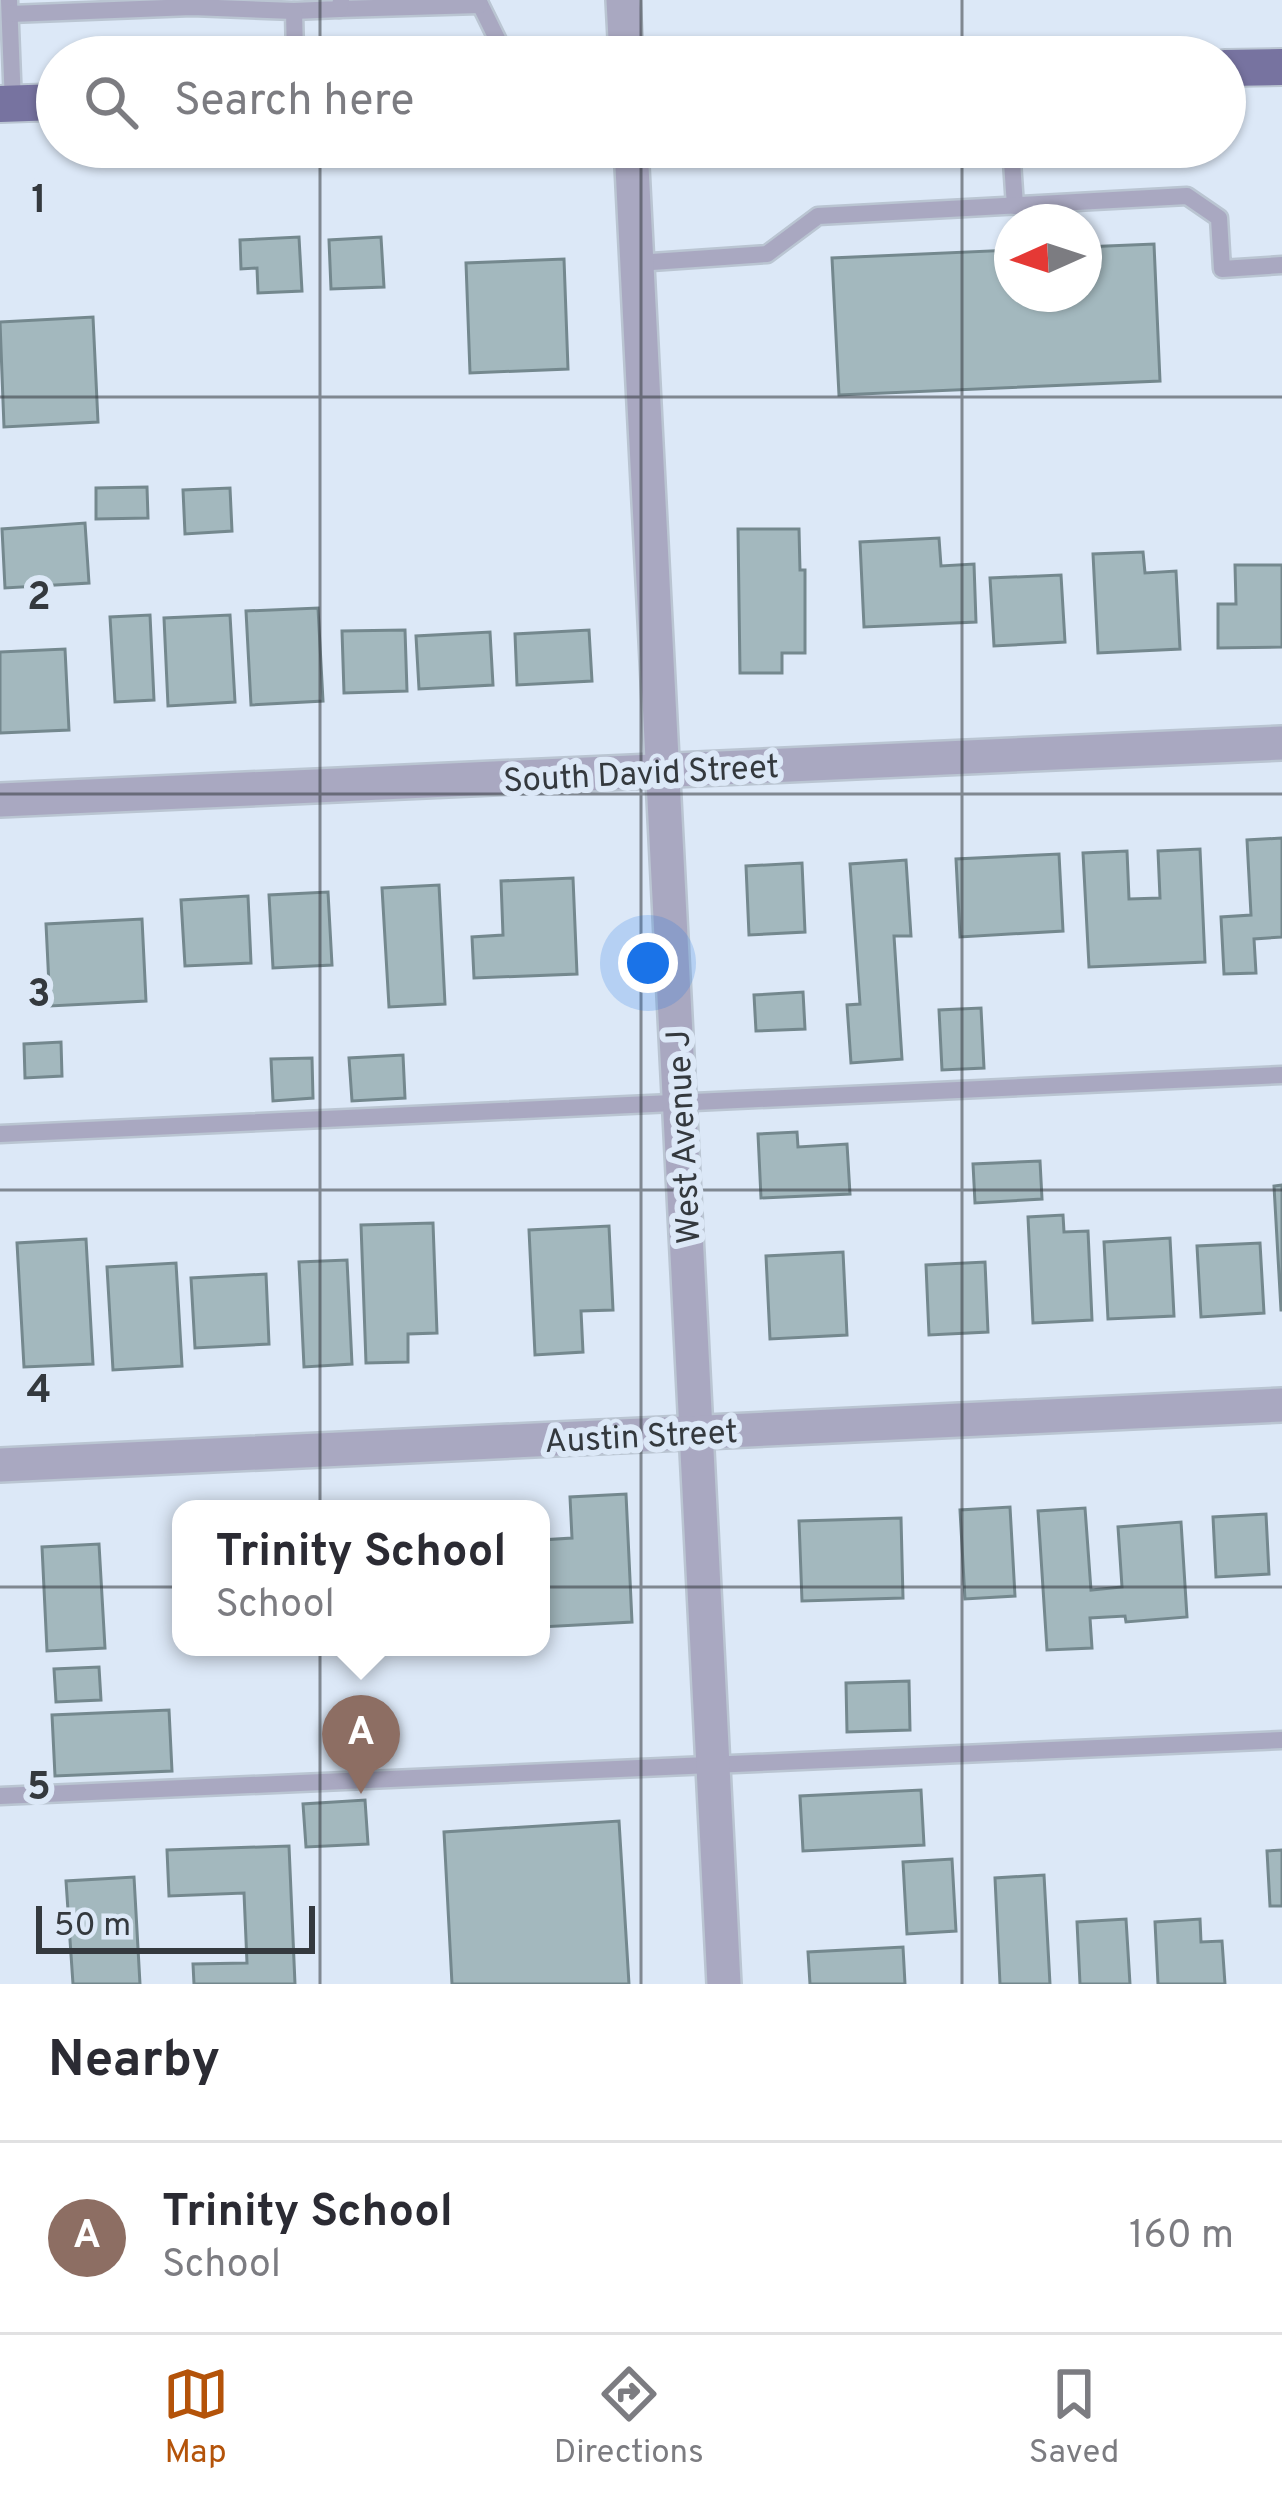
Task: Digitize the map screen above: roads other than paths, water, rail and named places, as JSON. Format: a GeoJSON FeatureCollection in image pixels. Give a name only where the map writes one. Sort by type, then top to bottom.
{"type":"FeatureCollection","features":[{"type":"Feature","properties":{"kind":"main road"},"geometry":{"type":"LineString","coordinates":[[1246,68],[1282,67]]}},
{"type":"Feature","properties":{"kind":"main road"},"geometry":{"type":"LineString","coordinates":[[6,104],[36,103]]}},
{"type":"Feature","properties":{"kind":"street"},"geometry":{"type":"LineString","coordinates":[[623,0],[625,36]]}},
{"type":"Feature","properties":{"kind":"street","name":"West Avenue J"},"geometry":{"type":"LineString","coordinates":[[632,168],[724,1984]]}},
{"type":"Feature","properties":{"kind":"street","name":"South David Street"},"geometry":{"type":"LineString","coordinates":[[0,800],[1282,743]]}},
{"type":"Feature","properties":{"kind":"street","name":"Austin Street"},"geometry":{"type":"LineString","coordinates":[[0,1465],[1282,1405]]}},
{"type":"Feature","properties":{"kind":"lane"},"geometry":{"type":"LineString","coordinates":[[6,104],[9,7],[192,4],[295,11],[340,5],[479,3],[496,36]]}},
{"type":"Feature","properties":{"kind":"lane"},"geometry":{"type":"LineString","coordinates":[[295,11],[295,36]]}},
{"type":"Feature","properties":{"kind":"lane"},"geometry":{"type":"LineString","coordinates":[[1012,168],[1015,204]]}},
{"type":"Feature","properties":{"kind":"lane"},"geometry":{"type":"LineString","coordinates":[[1049,204],[1187,196],[1219,218],[1222,269],[1282,265]]}},
{"type":"Feature","properties":{"kind":"lane"},"geometry":{"type":"LineString","coordinates":[[637,263],[766,254],[818,216],[994,207]]}},
{"type":"Feature","properties":{"kind":"lane"},"geometry":{"type":"LineString","coordinates":[[0,1134],[1282,1076]]}},
{"type":"Feature","properties":{"kind":"lane"},"geometry":{"type":"LineString","coordinates":[[0,1796],[1282,1740]]}},
{"type":"Feature","properties":{"kind":"place","name":"Trinity School"},"geometry":{"type":"Point","coordinates":[361,1794]}}]}
